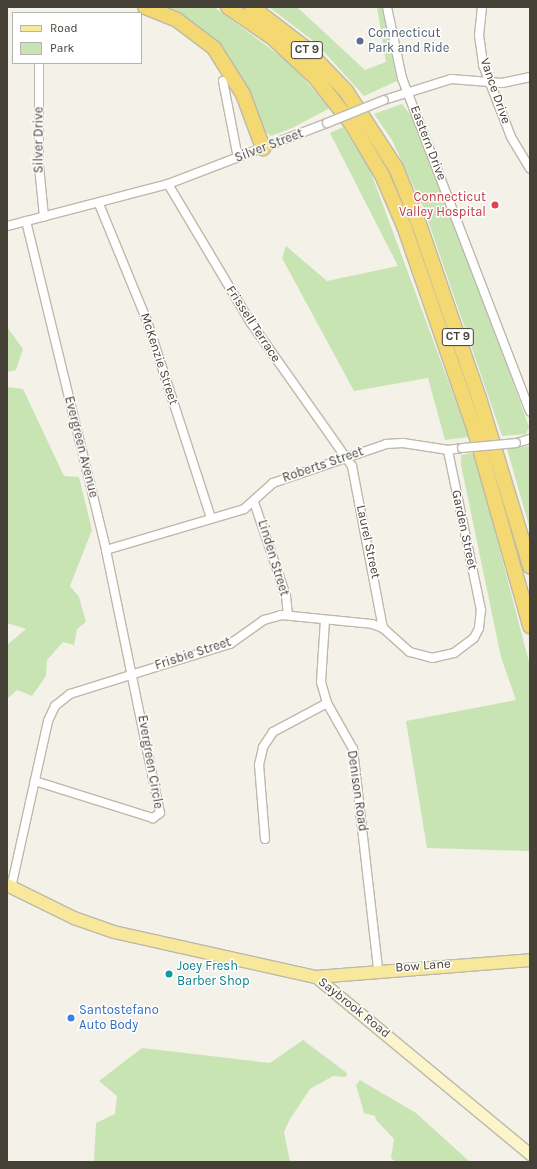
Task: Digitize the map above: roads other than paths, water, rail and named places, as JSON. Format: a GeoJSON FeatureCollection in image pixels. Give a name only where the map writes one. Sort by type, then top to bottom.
{"type":"FeatureCollection","features":[{"type":"Feature","properties":{"kind":"highway"},"geometry":{"type":"LineString","coordinates":[[145,7],[177,20],[214,48],[243,94],[263,148]]}},
{"type":"Feature","properties":{"kind":"highway","name":"CT 9"},"geometry":{"type":"LineString","coordinates":[[228,7],[273,38],[316,77],[352,123],[382,175],[404,226],[472,425],[530,626]]}},
{"type":"Feature","properties":{"kind":"highway","name":"CT 9"},"geometry":{"type":"LineString","coordinates":[[252,7],[304,47],[346,91],[396,168],[419,224],[480,398],[530,566]]}},
{"type":"Feature","properties":{"kind":"main road","name":"Saybrook Road"},"geometry":{"type":"LineString","coordinates":[[9,886],[74,918],[110,930],[316,977],[530,1154]]}},
{"type":"Feature","properties":{"kind":"main road","name":"Bow Lane"},"geometry":{"type":"LineString","coordinates":[[316,977],[378,969],[530,960]]}},
{"type":"Feature","properties":{"kind":"street","name":"Eastern Drive"},"geometry":{"type":"LineString","coordinates":[[387,7],[396,55],[408,91],[530,410]]}},
{"type":"Feature","properties":{"kind":"street","name":"Vance Drive"},"geometry":{"type":"LineString","coordinates":[[482,7],[480,35],[483,65],[511,137],[530,169]]}},
{"type":"Feature","properties":{"kind":"street","name":"Silver Drive"},"geometry":{"type":"LineString","coordinates":[[39,64],[39,166],[44,217]]}},
{"type":"Feature","properties":{"kind":"street","name":"Silver Street"},"geometry":{"type":"LineString","coordinates":[[7,226],[99,204],[168,184],[408,91],[451,79],[491,83],[530,77]]}},
{"type":"Feature","properties":{"kind":"street"},"geometry":{"type":"LineString","coordinates":[[223,81],[238,158]]}},
{"type":"Feature","properties":{"kind":"street","name":"Frissell Terrace"},"geometry":{"type":"LineString","coordinates":[[168,184],[251,323],[347,458]]}},
{"type":"Feature","properties":{"kind":"street","name":"McKenzie Street"},"geometry":{"type":"LineString","coordinates":[[99,204],[147,321],[211,518]]}},
{"type":"Feature","properties":{"kind":"street","name":"Evergreen Avenue"},"geometry":{"type":"LineString","coordinates":[[26,221],[106,550],[134,674]]}},
{"type":"Feature","properties":{"kind":"street","name":"Roberts Street"},"geometry":{"type":"LineString","coordinates":[[106,550],[244,509],[254,502],[273,483],[395,442],[448,450],[516,443],[530,439]]}},
{"type":"Feature","properties":{"kind":"street","name":"Garden Street"},"geometry":{"type":"LineString","coordinates":[[383,628],[410,652],[442,657],[474,638],[479,628],[481,610],[448,450]]}},
{"type":"Feature","properties":{"kind":"street","name":"Laurel Street"},"geometry":{"type":"LineString","coordinates":[[347,458],[352,466],[383,628]]}},
{"type":"Feature","properties":{"kind":"street","name":"Linden Street"},"geometry":{"type":"LineString","coordinates":[[254,502],[286,596],[288,615]]}},
{"type":"Feature","properties":{"kind":"street","name":"Frisbie Street"},"geometry":{"type":"LineString","coordinates":[[9,886],[36,781],[48,721],[61,699],[230,644],[264,620],[288,615],[383,628]]}},
{"type":"Feature","properties":{"kind":"street","name":"Denison Road"},"geometry":{"type":"LineString","coordinates":[[325,620],[320,669],[327,703],[353,749],[378,969]]}},
{"type":"Feature","properties":{"kind":"street","name":"Evergreen Circle"},"geometry":{"type":"LineString","coordinates":[[36,781],[158,817],[160,805],[134,674]]}},
{"type":"Feature","properties":{"kind":"street"},"geometry":{"type":"LineString","coordinates":[[265,839],[259,765],[263,747],[273,732],[327,703]]}},
{"type":"Feature","properties":{"kind":"place","name":"Connecticut Park and Ride"},"geometry":{"type":"Point","coordinates":[360,41]}},
{"type":"Feature","properties":{"kind":"place","name":"Connecticut Valley Hospital"},"geometry":{"type":"Point","coordinates":[495,205]}},
{"type":"Feature","properties":{"kind":"place","name":"Joey Fresh Barber Shop"},"geometry":{"type":"Point","coordinates":[169,974]}},
{"type":"Feature","properties":{"kind":"place","name":"Santostefano Auto Body"},"geometry":{"type":"Point","coordinates":[71,1018]}}]}
